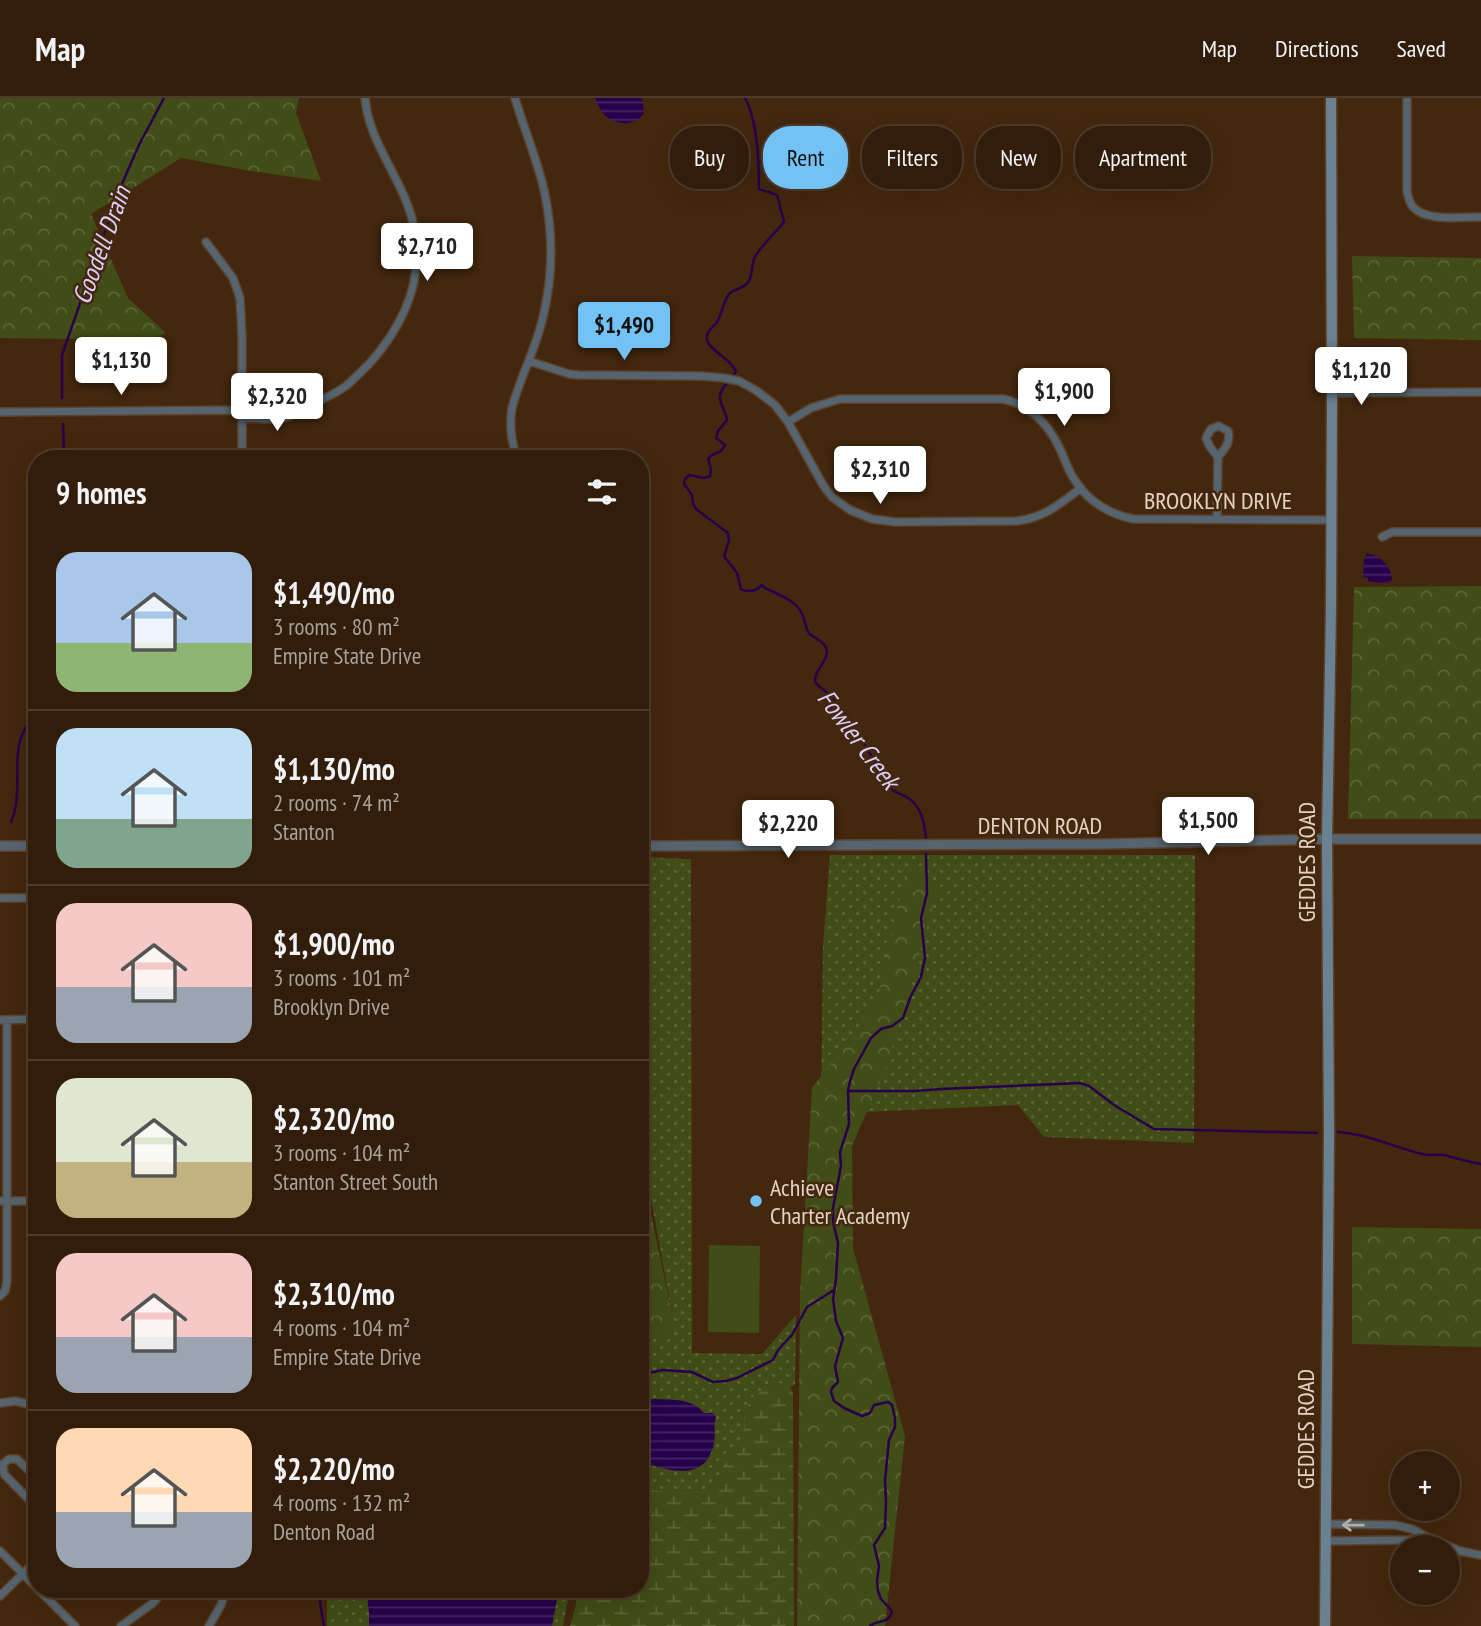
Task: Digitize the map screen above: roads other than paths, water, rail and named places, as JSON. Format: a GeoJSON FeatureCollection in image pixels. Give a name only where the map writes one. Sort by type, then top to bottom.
{"type":"FeatureCollection","features":[{"type":"Feature","properties":{"kind":"main road","name":"GEDDES ROAD"},"geometry":{"type":"LineString","coordinates":[[1325,1626],[1329,1133],[1327,839],[1332,520],[1331,98]]}},
{"type":"Feature","properties":{"kind":"street"},"geometry":{"type":"LineString","coordinates":[[242,410],[278,419],[343,388],[385,346],[405,309],[413,286],[416,248],[411,212],[399,181],[374,134],[365,98]]}},
{"type":"Feature","properties":{"kind":"street"},"geometry":{"type":"LineString","coordinates":[[515,98],[544,189],[550,240],[547,300],[543,318],[510,419],[515,450]]}},
{"type":"Feature","properties":{"kind":"street"},"geometry":{"type":"LineString","coordinates":[[1407,98],[1407,191],[1410,202],[1426,216],[1481,217]]}},
{"type":"Feature","properties":{"kind":"street"},"geometry":{"type":"LineString","coordinates":[[206,242],[233,278],[240,299],[242,450]]}},
{"type":"Feature","properties":{"kind":"street"},"geometry":{"type":"LineString","coordinates":[[529,361],[579,376],[716,377],[739,381],[766,396],[775,405],[832,496],[845,506],[872,519],[895,522],[1018,521],[1046,513],[1081,488]]}},
{"type":"Feature","properties":{"kind":"street"},"geometry":{"type":"LineString","coordinates":[[1332,378],[1363,379],[1390,392]]}},
{"type":"Feature","properties":{"kind":"street"},"geometry":{"type":"LineString","coordinates":[[1332,393],[1481,392]]}},
{"type":"Feature","properties":{"kind":"street","name":"BROOKLYN DRIVE"},"geometry":{"type":"LineString","coordinates":[[788,422],[811,408],[840,399],[991,398],[1013,401],[1026,407],[1043,423],[1059,445],[1081,488],[1103,508],[1122,517],[1332,520]]}},
{"type":"Feature","properties":{"kind":"street"},"geometry":{"type":"LineString","coordinates":[[0,412],[242,410],[275,402],[299,408]]}},
{"type":"Feature","properties":{"kind":"street"},"geometry":{"type":"LineString","coordinates":[[1217,519],[1218,457]]}},
{"type":"Feature","properties":{"kind":"street"},"geometry":{"type":"LineString","coordinates":[[1382,537],[1392,532],[1481,532]]}},
{"type":"Feature","properties":{"kind":"street","name":"DENTON ROAD"},"geometry":{"type":"LineString","coordinates":[[649,846],[1481,839]]}},
{"type":"Feature","properties":{"kind":"street"},"geometry":{"type":"LineString","coordinates":[[0,846],[28,846]]}},
{"type":"Feature","properties":{"kind":"street"},"geometry":{"type":"LineString","coordinates":[[0,898],[28,898]]}},
{"type":"Feature","properties":{"kind":"street"},"geometry":{"type":"LineString","coordinates":[[0,1297],[6,1286],[3,1020],[28,1019]]}},
{"type":"Feature","properties":{"kind":"street"},"geometry":{"type":"LineString","coordinates":[[3,1201],[28,1201]]}},
{"type":"Feature","properties":{"kind":"street"},"geometry":{"type":"LineString","coordinates":[[0,1403],[28,1404]]}},
{"type":"Feature","properties":{"kind":"street"},"geometry":{"type":"LineString","coordinates":[[28,1469],[18,1460],[9,1459],[3,1464],[4,1474],[28,1498]]}},
{"type":"Feature","properties":{"kind":"street"},"geometry":{"type":"LineString","coordinates":[[1326,1524],[1395,1525],[1423,1535]]}},
{"type":"Feature","properties":{"kind":"street"},"geometry":{"type":"LineString","coordinates":[[1325,1541],[1390,1541]]}},
{"type":"Feature","properties":{"kind":"street"},"geometry":{"type":"LineString","coordinates":[[1460,1550],[1481,1555]]}},
{"type":"Feature","properties":{"kind":"street"},"geometry":{"type":"LineString","coordinates":[[0,1551],[28,1578]]}},
{"type":"Feature","properties":{"kind":"street"},"geometry":{"type":"LineString","coordinates":[[0,1596],[28,1568]]}},
{"type":"Feature","properties":{"kind":"street"},"geometry":{"type":"LineString","coordinates":[[47,1598],[75,1626]]}},
{"type":"Feature","properties":{"kind":"street"},"geometry":{"type":"LineString","coordinates":[[121,1626],[158,1598]]}},
{"type":"Feature","properties":{"kind":"street"},"geometry":{"type":"LineString","coordinates":[[209,1626],[223,1598]]}},
{"type":"Feature","properties":{"kind":"waterway","name":"Goodell Drain"},"geometry":{"type":"LineString","coordinates":[[62,398],[62,355],[121,186],[164,98]]}},
{"type":"Feature","properties":{"kind":"waterway","name":"Fowler Creek"},"geometry":{"type":"LineString","coordinates":[[745,98],[755,130],[759,189],[777,195],[784,222],[756,255],[747,284],[728,295],[717,322],[707,334],[709,344],[736,371],[720,397],[727,420],[716,438],[725,445],[708,459],[710,476],[704,478],[689,475],[684,484],[692,495],[696,509],[728,533],[729,541],[724,556],[737,573],[741,589],[752,591],[762,585],[790,601],[801,612],[809,633],[825,646],[826,656],[816,674],[815,682],[848,717],[889,786],[910,799],[918,808],[926,838]]}},
{"type":"Feature","properties":{"kind":"waterway","name":"Goodell Drain"},"geometry":{"type":"LineString","coordinates":[[63,424],[64,450]]}},
{"type":"Feature","properties":{"kind":"waterway","name":"Goodell Drain"},"geometry":{"type":"LineString","coordinates":[[11,822],[17,794],[18,751],[28,725]]}},
{"type":"Feature","properties":{"kind":"waterway","name":"Fowler Creek"},"geometry":{"type":"LineString","coordinates":[[870,1626],[886,1620],[892,1611],[881,1599],[878,1591],[879,1566],[874,1545],[885,1528],[885,1481],[889,1440],[895,1427],[895,1418],[892,1405],[888,1402],[874,1405],[870,1413],[862,1416],[834,1401],[831,1392],[838,1382],[835,1366],[843,1338],[836,1321],[833,1299],[838,1243],[833,1208],[841,1166],[840,1152],[849,1124],[848,1091],[854,1069],[871,1038],[881,1029],[892,1026],[903,1018],[921,977],[925,958],[921,918],[927,893],[926,854]]}},
{"type":"Feature","properties":{"kind":"waterway"},"geometry":{"type":"LineString","coordinates":[[848,1091],[915,1091],[1080,1083],[1089,1086],[1154,1129],[1317,1133]]}},
{"type":"Feature","properties":{"kind":"waterway"},"geometry":{"type":"LineString","coordinates":[[1338,1132],[1370,1138],[1422,1154],[1444,1155],[1481,1164]]}},
{"type":"Feature","properties":{"kind":"waterway"},"geometry":{"type":"LineString","coordinates":[[649,1373],[662,1370],[692,1372],[713,1382],[737,1378],[773,1360],[792,1335],[807,1307],[834,1290]]}},
{"type":"Feature","properties":{"kind":"waterway"},"geometry":{"type":"LineString","coordinates":[[320,1598],[324,1626]]}},
{"type":"Feature","properties":{"kind":"place","name":"Achieve Charter Academy"},"geometry":{"type":"Point","coordinates":[756,1201]}}]}
